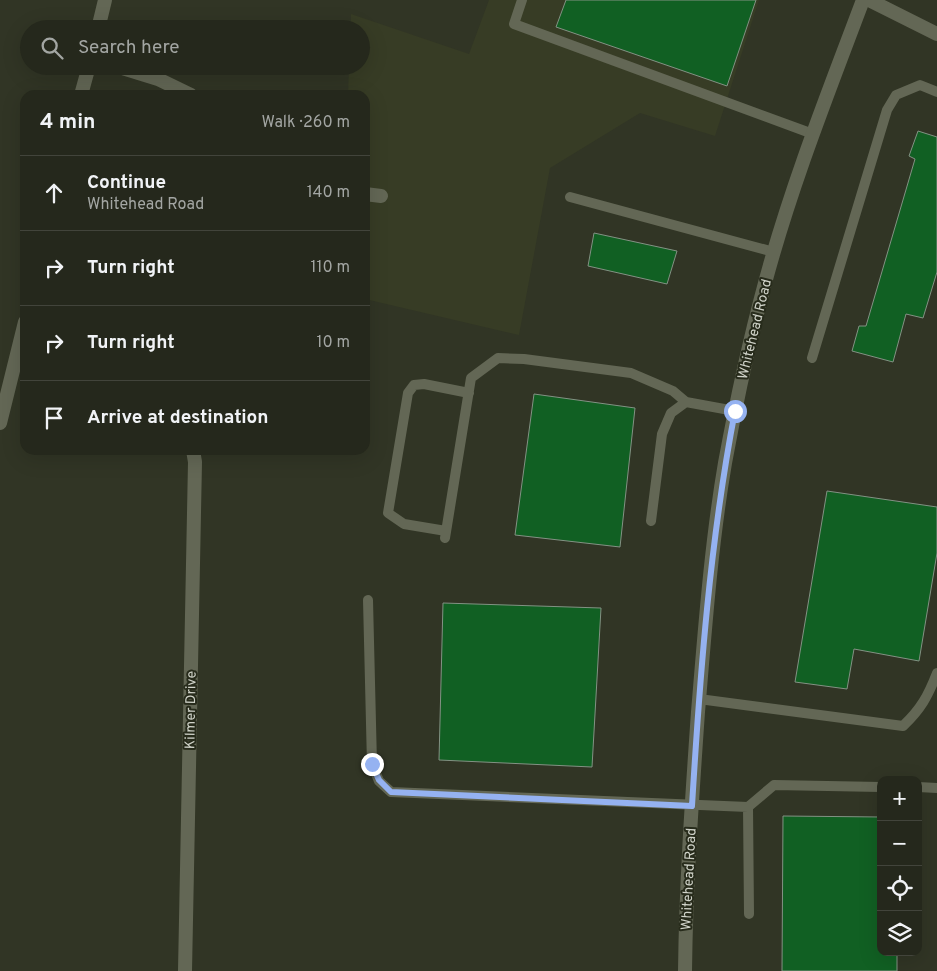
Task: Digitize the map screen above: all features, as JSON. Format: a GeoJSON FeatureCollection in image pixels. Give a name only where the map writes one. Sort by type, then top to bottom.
{"type":"FeatureCollection","features":[{"type":"Feature","properties":{"kind":"street"},"geometry":{"type":"LineString","coordinates":[[100,20],[105,0]]}},
{"type":"Feature","properties":{"kind":"street","name":"Whitehead Road"},"geometry":{"type":"LineString","coordinates":[[685,971],[699,699],[712,558],[725,464],[743,372],[774,252],[813,134],[863,0]]}},
{"type":"Feature","properties":{"kind":"street"},"geometry":{"type":"LineString","coordinates":[[869,0],[937,34]]}},
{"type":"Feature","properties":{"kind":"street"},"geometry":{"type":"LineString","coordinates":[[82,90],[86,75]]}},
{"type":"Feature","properties":{"kind":"street"},"geometry":{"type":"LineString","coordinates":[[145,75],[181,90]]}},
{"type":"Feature","properties":{"kind":"street"},"geometry":{"type":"LineString","coordinates":[[370,195],[381,196]]}},
{"type":"Feature","properties":{"kind":"street"},"geometry":{"type":"LineString","coordinates":[[0,424],[20,342]]}},
{"type":"Feature","properties":{"kind":"street","name":"Kilmer Drive"},"geometry":{"type":"LineString","coordinates":[[185,971],[194,455]]}},
{"type":"Feature","properties":{"kind":"lane"},"geometry":{"type":"LineString","coordinates":[[522,0],[514,24],[813,134]]}},
{"type":"Feature","properties":{"kind":"lane"},"geometry":{"type":"LineString","coordinates":[[812,358],[887,110],[896,95],[920,85],[937,92]]}},
{"type":"Feature","properties":{"kind":"lane"},"geometry":{"type":"LineString","coordinates":[[570,197],[774,252]]}},
{"type":"Feature","properties":{"kind":"lane"},"geometry":{"type":"LineString","coordinates":[[469,393],[424,384],[414,385],[408,393],[388,513],[404,524],[446,534],[469,393],[471,378],[498,358],[524,359],[631,373],[673,391],[686,402],[735,411]]}},
{"type":"Feature","properties":{"kind":"lane"},"geometry":{"type":"LineString","coordinates":[[651,521],[662,434],[671,413],[686,402]]}},
{"type":"Feature","properties":{"kind":"lane"},"geometry":{"type":"LineString","coordinates":[[368,600],[372,764],[379,780],[391,792],[748,808],[774,785],[877,787]]}},
{"type":"Feature","properties":{"kind":"lane"},"geometry":{"type":"LineString","coordinates":[[699,699],[903,726],[917,713],[928,696],[937,673]]}},
{"type":"Feature","properties":{"kind":"lane"},"geometry":{"type":"LineString","coordinates":[[922,787],[937,788]]}},
{"type":"Feature","properties":{"kind":"lane"},"geometry":{"type":"LineString","coordinates":[[748,808],[750,914]]}},
{"type":"Feature","properties":{"kind":"shaded area"},"geometry":{"type":"Polygon","coordinates":[[[489,0],[759,0],[715,136],[640,113],[550,168],[519,335],[370,300],[370,90],[348,90],[349,75],[370,75],[370,20],[469,54],[489,0]]]}},
{"type":"Feature","properties":{"kind":"shaded area"},"geometry":{"type":"Polygon","coordinates":[[[351,14],[369,20],[351,20],[351,14]]]}},
{"type":"Feature","properties":{"kind":"building"},"geometry":{"type":"Polygon","coordinates":[[[566,0],[756,0],[727,86],[556,27],[566,0]]]}},
{"type":"Feature","properties":{"kind":"building"},"geometry":{"type":"Polygon","coordinates":[[[918,131],[937,137],[937,272],[923,318],[906,314],[893,362],[852,351],[859,326],[866,326],[915,159],[909,156],[918,131]]]}},
{"type":"Feature","properties":{"kind":"building"},"geometry":{"type":"Polygon","coordinates":[[[594,233],[677,251],[667,284],[588,266],[594,233]]]}},
{"type":"Feature","properties":{"kind":"building"},"geometry":{"type":"Polygon","coordinates":[[[534,394],[635,408],[620,547],[515,535],[534,394]]]}},
{"type":"Feature","properties":{"kind":"building"},"geometry":{"type":"Polygon","coordinates":[[[827,491],[937,507],[937,553],[919,661],[854,649],[847,689],[795,682],[827,491]]]}},
{"type":"Feature","properties":{"kind":"building"},"geometry":{"type":"Polygon","coordinates":[[[443,603],[601,608],[592,767],[439,760],[443,603]]]}},
{"type":"Feature","properties":{"kind":"building"},"geometry":{"type":"Polygon","coordinates":[[[783,816],[877,817],[877,956],[897,956],[897,971],[782,971],[783,816]]]}},
{"type":"Feature","properties":{"kind":"route"},"geometry":{"type":"LineString","coordinates":[[372,764],[379,780],[391,792],[692,806],[712,558],[725,464],[735,411]]}}]}
